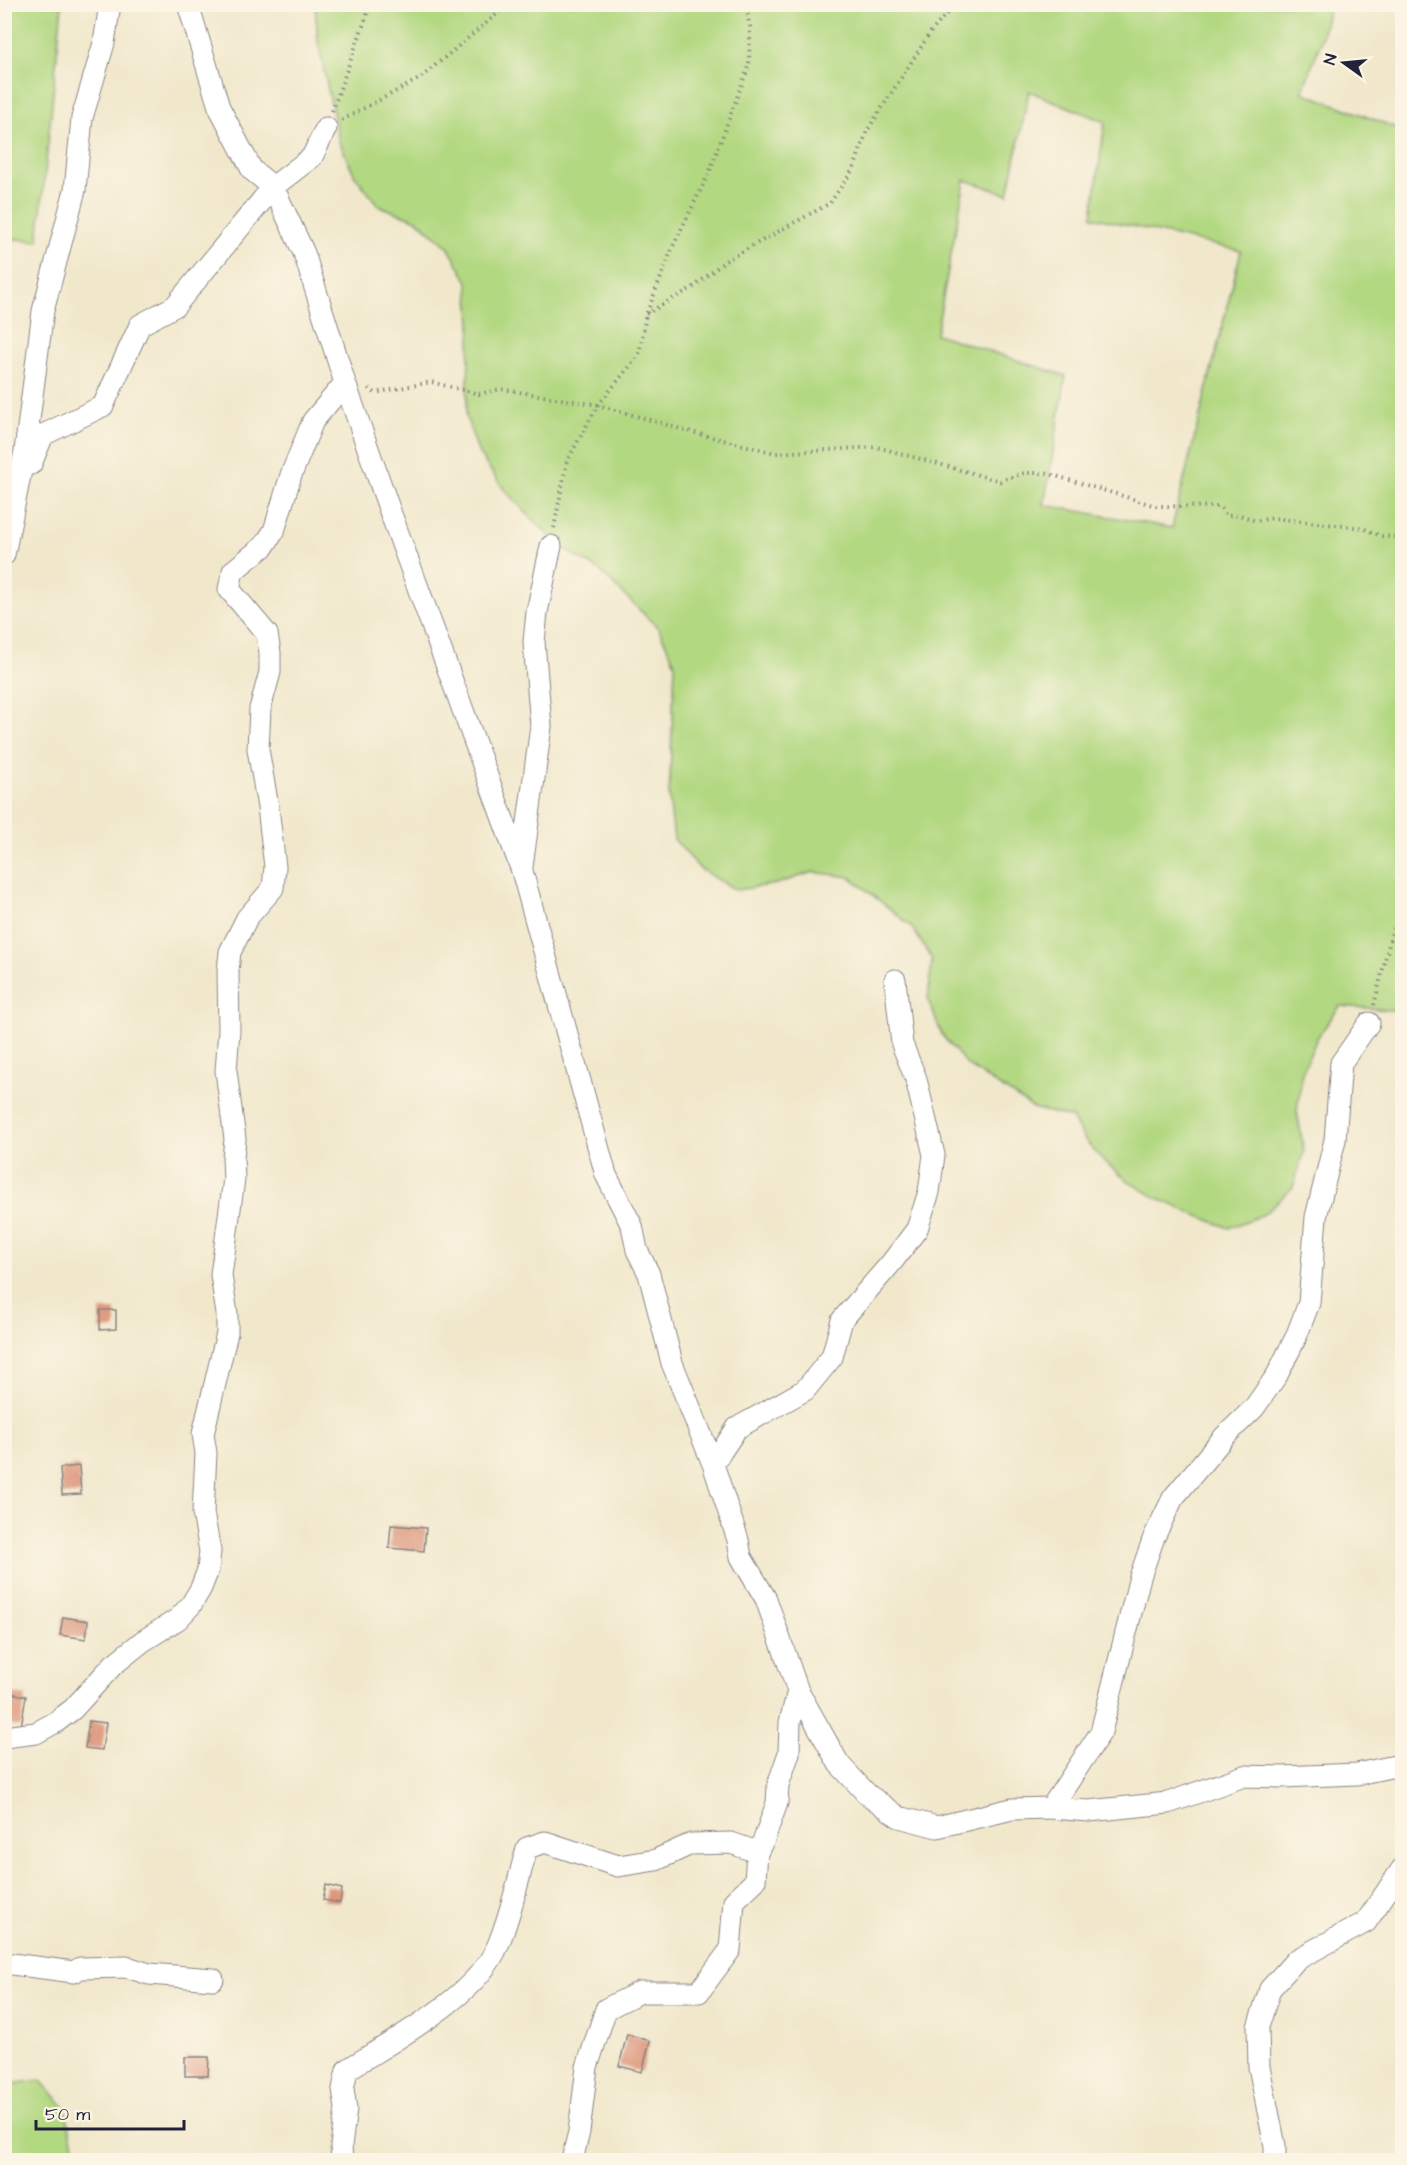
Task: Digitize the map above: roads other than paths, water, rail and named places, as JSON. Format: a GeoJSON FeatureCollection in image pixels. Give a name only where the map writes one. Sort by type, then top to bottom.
{"type":"FeatureCollection","features":[{"type":"Feature","properties":{"kind":"street"},"geometry":{"type":"LineString","coordinates":[[4,555],[21,471],[43,311],[75,190],[82,118],[104,43],[110,4]]}},
{"type":"Feature","properties":{"kind":"street"},"geometry":{"type":"LineString","coordinates":[[188,4],[219,107],[252,170],[273,188],[304,253],[345,383],[399,537],[522,871],[606,1175],[632,1226],[637,1250],[649,1274],[672,1363],[713,1464],[738,1540],[741,1557],[766,1599],[798,1691],[839,1764],[867,1794],[899,1817],[937,1827],[1012,1809],[1051,1808],[1089,1811],[1168,1803],[1244,1776],[1357,1774],[1395,1766],[1402,1769]]}},
{"type":"Feature","properties":{"kind":"street"},"geometry":{"type":"LineString","coordinates":[[21,471],[30,466],[43,435],[103,406],[140,325],[175,306],[273,188],[312,157],[326,128]]}},
{"type":"Feature","properties":{"kind":"street"},"geometry":{"type":"LineString","coordinates":[[4,1737],[36,1733],[73,1709],[113,1665],[143,1641],[178,1619],[191,1605],[208,1570],[210,1551],[203,1513],[206,1453],[203,1434],[227,1333],[227,1314],[221,1275],[234,1179],[235,1139],[226,1071],[229,1030],[228,971],[230,952],[247,918],[273,888],[275,867],[258,749],[260,709],[270,672],[267,634],[229,589],[233,571],[264,546],[274,531],[291,475],[313,422],[345,383]]}},
{"type":"Feature","properties":{"kind":"street"},"geometry":{"type":"LineString","coordinates":[[522,871],[541,726],[534,642],[537,612],[551,546]]}},
{"type":"Feature","properties":{"kind":"street"},"geometry":{"type":"LineString","coordinates":[[713,1464],[737,1428],[805,1390],[832,1357],[842,1320],[917,1229],[929,1192],[934,1155],[916,1079],[902,1044],[895,980]]}},
{"type":"Feature","properties":{"kind":"street"},"geometry":{"type":"LineString","coordinates":[[1051,1808],[1101,1732],[1140,1576],[1154,1537],[1173,1498],[1224,1437],[1254,1408],[1277,1375],[1296,1338],[1309,1303],[1316,1217],[1335,1140],[1341,1063],[1369,1023]]}},
{"type":"Feature","properties":{"kind":"street"},"geometry":{"type":"LineString","coordinates":[[572,2160],[579,2132],[587,2067],[606,2009],[640,1992],[699,1992],[730,1950],[734,1901],[755,1881],[757,1852],[762,1845],[777,1803],[778,1785],[789,1753],[790,1722],[798,1691]]}},
{"type":"Feature","properties":{"kind":"street"},"geometry":{"type":"LineString","coordinates":[[342,2160],[341,2146],[346,2109],[343,2089],[347,2070],[445,2007],[475,1980],[498,1947],[527,1848],[544,1842],[618,1866],[656,1860],[691,1844],[731,1843],[757,1852]]}},
{"type":"Feature","properties":{"kind":"street"},"geometry":{"type":"LineString","coordinates":[[1275,2160],[1275,2146],[1258,2067],[1258,2026],[1270,1989],[1296,1960],[1366,1922],[1402,1869]]}},
{"type":"Feature","properties":{"kind":"street"},"geometry":{"type":"LineString","coordinates":[[4,1963],[74,1972],[80,1968],[127,1967],[149,1974],[213,1979]]}}]}
